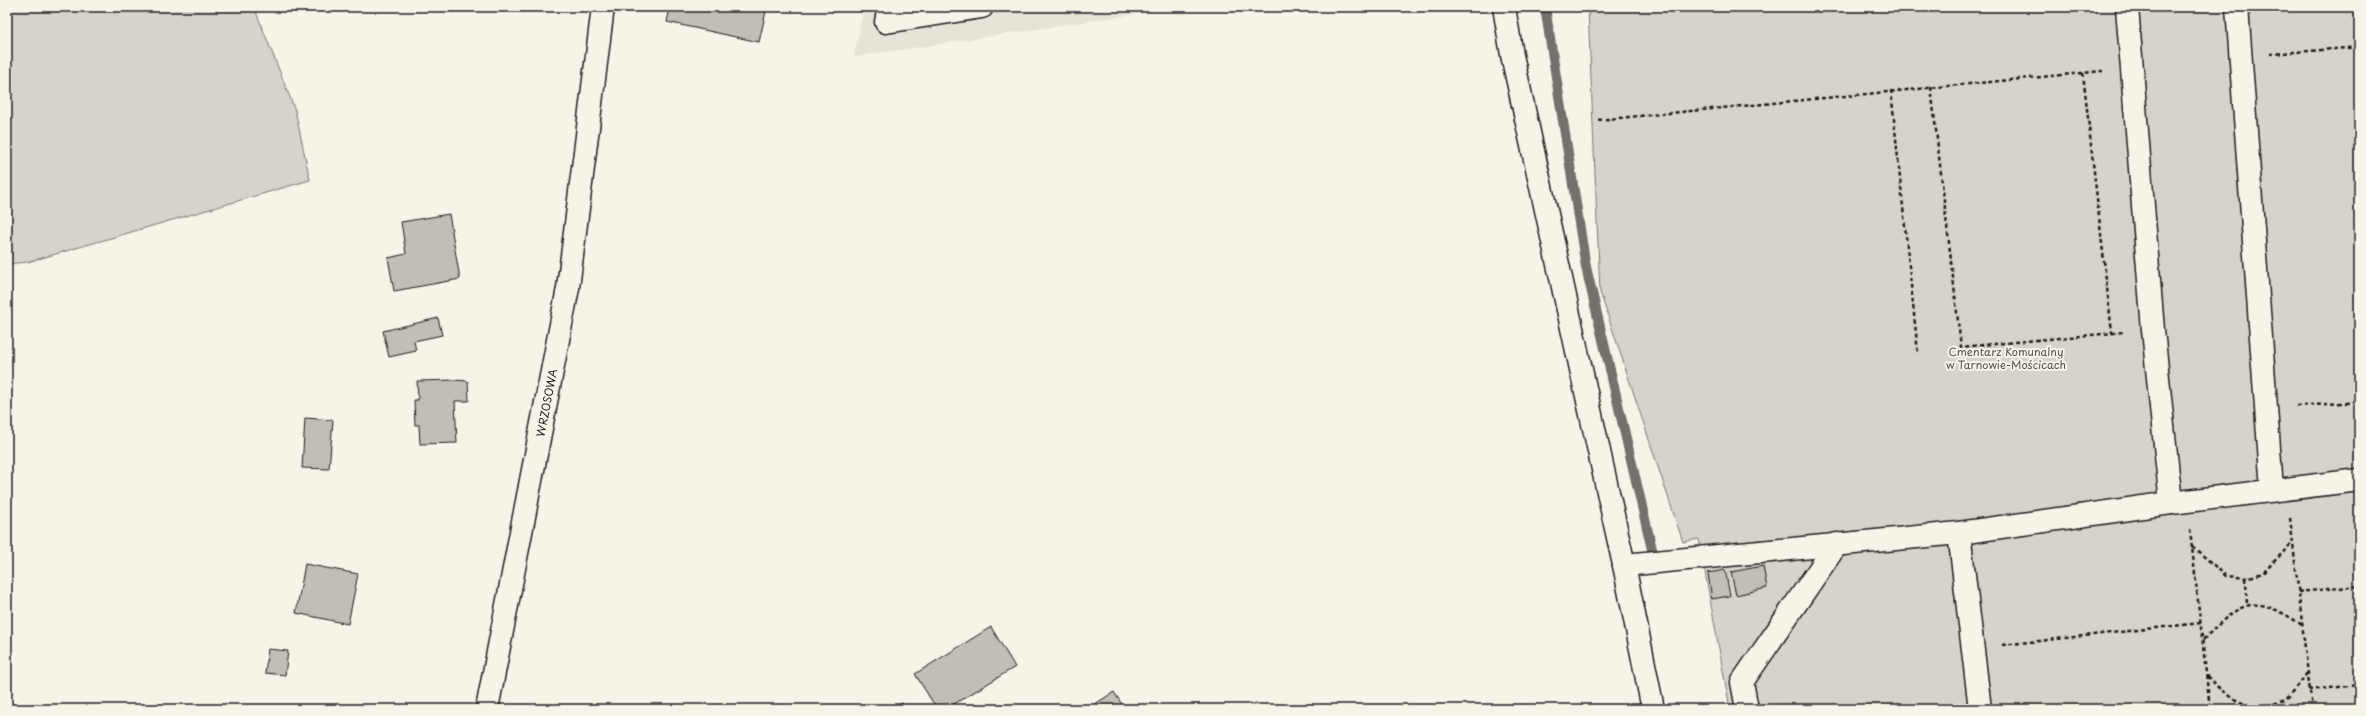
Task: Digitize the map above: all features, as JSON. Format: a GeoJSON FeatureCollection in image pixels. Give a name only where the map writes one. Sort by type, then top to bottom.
{"type":"FeatureCollection","features":[{"type":"Feature","properties":{"kind":"street","name":"WRZOSOWA"},"geometry":{"type":"LineString","coordinates":[[487,709],[568,288],[591,94],[604,7]]}},
{"type":"Feature","properties":{"kind":"street"},"geometry":{"type":"LineString","coordinates":[[889,7],[886,22],[982,7]]}},
{"type":"Feature","properties":{"kind":"street"},"geometry":{"type":"LineString","coordinates":[[1504,7],[1512,55],[1624,565],[1653,709]]}},
{"type":"Feature","properties":{"kind":"street"},"geometry":{"type":"LineString","coordinates":[[2126,7],[2153,330],[2179,502]]}},
{"type":"Feature","properties":{"kind":"street"},"geometry":{"type":"LineString","coordinates":[[2237,7],[2266,408],[2279,490]]}},
{"type":"Feature","properties":{"kind":"street"},"geometry":{"type":"LineString","coordinates":[[1624,565],[1959,533],[2179,502],[2359,480]]}},
{"type":"Feature","properties":{"kind":"street"},"geometry":{"type":"LineString","coordinates":[[1959,533],[1980,709]]}},
{"type":"Feature","properties":{"kind":"street"},"geometry":{"type":"LineString","coordinates":[[1747,709],[1742,682],[1837,544]]}},
{"type":"Feature","properties":{"kind":"path"},"geometry":{"type":"LineString","coordinates":[[2240,57],[2359,47]]}},
{"type":"Feature","properties":{"kind":"path"},"geometry":{"type":"LineString","coordinates":[[1598,120],[1890,90],[2132,69]]}},
{"type":"Feature","properties":{"kind":"path"},"geometry":{"type":"LineString","coordinates":[[2083,73],[2112,333]]}},
{"type":"Feature","properties":{"kind":"path"},"geometry":{"type":"LineString","coordinates":[[1931,87],[1960,347],[2153,330]]}},
{"type":"Feature","properties":{"kind":"path"},"geometry":{"type":"LineString","coordinates":[[1890,90],[1918,353]]}},
{"type":"Feature","properties":{"kind":"path"},"geometry":{"type":"LineString","coordinates":[[2266,408],[2359,402]]}},
{"type":"Feature","properties":{"kind":"path"},"geometry":{"type":"LineString","coordinates":[[2279,490],[2293,543],[2312,709]]}},
{"type":"Feature","properties":{"kind":"path"},"geometry":{"type":"LineString","coordinates":[[2179,502],[2192,546],[2210,709]]}},
{"type":"Feature","properties":{"kind":"path"},"geometry":{"type":"LineString","coordinates":[[2192,546],[2226,576],[2246,578],[2263,573],[2293,543]]}},
{"type":"Feature","properties":{"kind":"path"},"geometry":{"type":"LineString","coordinates":[[2246,578],[2247,605]]}},
{"type":"Feature","properties":{"kind":"path"},"geometry":{"type":"LineString","coordinates":[[2298,592],[2359,586]]}},
{"type":"Feature","properties":{"kind":"path"},"geometry":{"type":"LineString","coordinates":[[2202,640],[2237,608],[2247,605],[2261,606],[2282,611],[2302,625]]}},
{"type":"Feature","properties":{"kind":"path"},"geometry":{"type":"LineString","coordinates":[[1972,649],[2201,623]]}},
{"type":"Feature","properties":{"kind":"path"},"geometry":{"type":"LineString","coordinates":[[2207,676],[2226,697],[2244,708],[2261,709],[2276,704],[2286,698],[2307,673]]}},
{"type":"Feature","properties":{"kind":"path"},"geometry":{"type":"LineString","coordinates":[[2309,690],[2359,685]]}},
{"type":"Feature","properties":{"kind":"shaded area"},"geometry":{"type":"Polygon","coordinates":[[[864,7],[1182,7],[854,57],[864,7]]]}},
{"type":"Feature","properties":{"kind":"green space"},"geometry":{"type":"Polygon","coordinates":[[[7,7],[254,7],[295,110],[310,180],[28,262],[7,264],[7,7]]]}},
{"type":"Feature","properties":{"kind":"green space","name":"Cmentarz Komunalny w Tarnowie-Mościcach"},"geometry":{"type":"Polygon","coordinates":[[[1588,7],[2359,7],[2359,709],[1730,709],[1699,539],[1683,542],[1600,292],[1588,7]]]}},
{"type":"Feature","properties":{"kind":"building"},"geometry":{"type":"Polygon","coordinates":[[[670,7],[767,7],[759,42],[667,22],[670,7]]]}},
{"type":"Feature","properties":{"kind":"building"},"geometry":{"type":"Polygon","coordinates":[[[449,214],[460,279],[394,291],[388,258],[406,254],[401,222],[449,214]]]}},
{"type":"Feature","properties":{"kind":"building"},"geometry":{"type":"Polygon","coordinates":[[[438,318],[442,335],[414,341],[416,351],[389,357],[383,331],[438,318]]]}},
{"type":"Feature","properties":{"kind":"building"},"geometry":{"type":"Polygon","coordinates":[[[417,381],[468,381],[469,401],[455,401],[457,443],[420,444],[419,425],[415,425],[414,400],[418,400],[417,381]]]}},
{"type":"Feature","properties":{"kind":"building"},"geometry":{"type":"Polygon","coordinates":[[[305,418],[333,420],[329,469],[302,468],[305,418]]]}},
{"type":"Feature","properties":{"kind":"building"},"geometry":{"type":"Polygon","coordinates":[[[305,564],[358,574],[348,624],[296,613],[305,564]]]}},
{"type":"Feature","properties":{"kind":"building"},"geometry":{"type":"Polygon","coordinates":[[[1763,566],[1767,588],[1736,595],[1731,572],[1763,566]]]}},
{"type":"Feature","properties":{"kind":"building"},"geometry":{"type":"Polygon","coordinates":[[[1725,570],[1730,596],[1712,599],[1708,573],[1725,570]]]}},
{"type":"Feature","properties":{"kind":"building"},"geometry":{"type":"Polygon","coordinates":[[[991,627],[1015,667],[946,709],[937,709],[915,674],[991,627]]]}},
{"type":"Feature","properties":{"kind":"building"},"geometry":{"type":"Polygon","coordinates":[[[268,649],[288,651],[285,675],[265,673],[268,649]]]}},
{"type":"Feature","properties":{"kind":"building"},"geometry":{"type":"Polygon","coordinates":[[[1114,692],[1125,709],[1087,709],[1114,692]]]}},
{"type":"Feature","properties":{"kind":"building"},"geometry":{"type":"Polygon","coordinates":[[[902,703],[906,709],[893,709],[902,703]]]}},
{"type":"Feature","properties":{"kind":"waterway"},"geometry":{"type":"LineString","coordinates":[[1545,7],[1586,267],[1655,562]]}}]}
